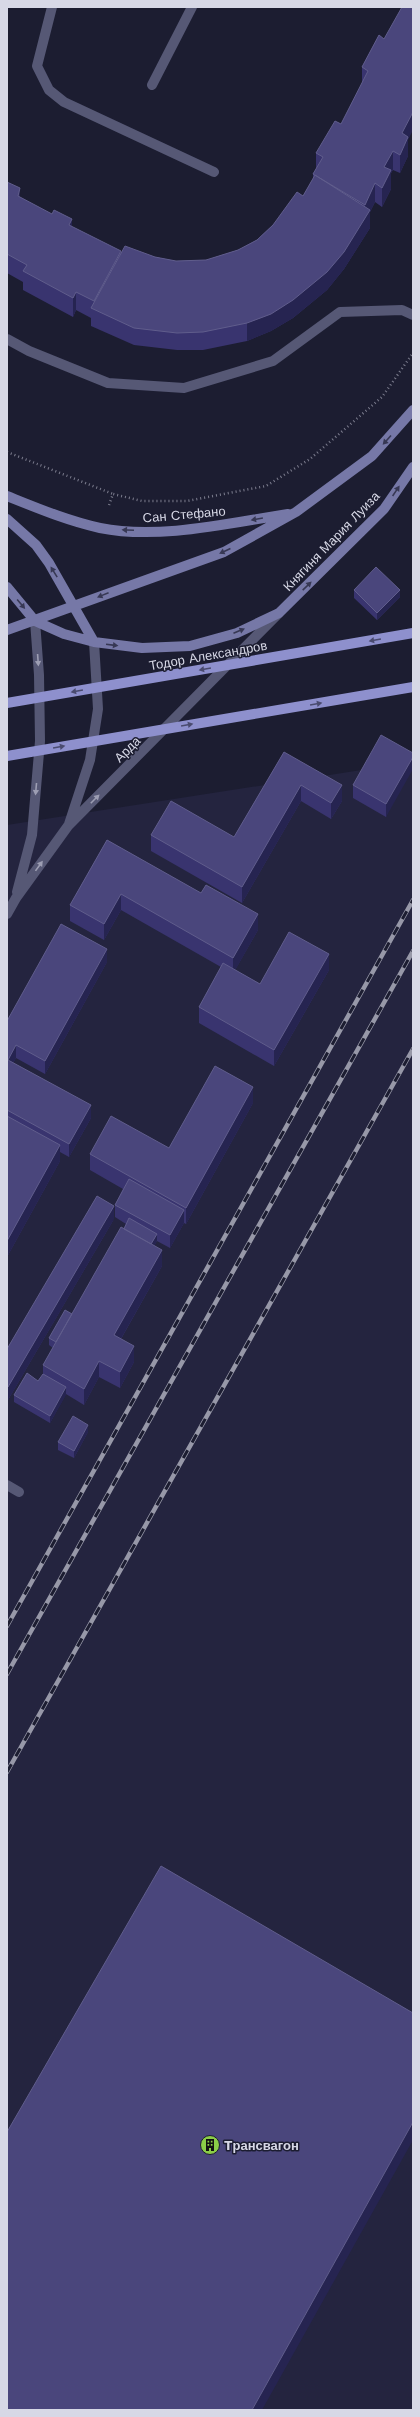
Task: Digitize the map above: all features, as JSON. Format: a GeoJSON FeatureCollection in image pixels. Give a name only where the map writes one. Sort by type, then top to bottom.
{"type":"FeatureCollection","features":[{"type":"Feature","properties":{"kind":"main road"},"geometry":{"type":"LineString","coordinates":[[7,630],[224,552],[296,512],[372,456],[413,410]]}},
{"type":"Feature","properties":{"kind":"main road","name":"Княгиня Мария Луиза"},"geometry":{"type":"LineString","coordinates":[[279,613],[384,509],[413,466]]}},
{"type":"Feature","properties":{"kind":"main road","name":"Сан Стефано"},"geometry":{"type":"LineString","coordinates":[[7,496],[100,528],[129,531],[172,531],[296,512]]}},
{"type":"Feature","properties":{"kind":"main road"},"geometry":{"type":"LineString","coordinates":[[7,519],[36,545],[76,606],[94,642]]}},
{"type":"Feature","properties":{"kind":"main road"},"geometry":{"type":"LineString","coordinates":[[7,587],[35,621],[64,634],[94,642],[142,648],[190,646],[236,633],[279,613]]}},
{"type":"Feature","properties":{"kind":"main road","name":"Тодор Александров"},"geometry":{"type":"LineString","coordinates":[[7,703],[413,633]]}},
{"type":"Feature","properties":{"kind":"main road"},"geometry":{"type":"LineString","coordinates":[[7,756],[413,687]]}},
{"type":"Feature","properties":{"kind":"street"},"geometry":{"type":"LineString","coordinates":[[52,7],[37,66],[49,90],[64,102],[214,172]]}},
{"type":"Feature","properties":{"kind":"street"},"geometry":{"type":"LineString","coordinates":[[152,85],[192,7]]}},
{"type":"Feature","properties":{"kind":"street"},"geometry":{"type":"LineString","coordinates":[[7,339],[29,351],[108,383],[184,388],[273,361],[340,312],[402,310],[413,315]]}},
{"type":"Feature","properties":{"kind":"street","name":"Арда"},"geometry":{"type":"LineString","coordinates":[[7,914],[16,898],[68,826],[279,613]]}},
{"type":"Feature","properties":{"kind":"street"},"geometry":{"type":"LineString","coordinates":[[16,898],[32,835],[40,741],[39,676],[35,621]]}},
{"type":"Feature","properties":{"kind":"street"},"geometry":{"type":"LineString","coordinates":[[68,826],[90,760],[98,709],[94,642]]}},
{"type":"Feature","properties":{"kind":"street"},"geometry":{"type":"LineString","coordinates":[[7,1485],[19,1492]]}},
{"type":"Feature","properties":{"kind":"path"},"geometry":{"type":"LineString","coordinates":[[7,452],[113,494],[142,501],[187,501],[266,486],[310,459],[382,397],[413,353]]}},
{"type":"Feature","properties":{"kind":"path"},"geometry":{"type":"LineString","coordinates":[[100,528],[113,494]]}},
{"type":"Feature","properties":{"kind":"shaded area"},"geometry":{"type":"Polygon","coordinates":[[[413,762],[413,2410],[7,2410],[7,825],[413,762]]]}},
{"type":"Feature","properties":{"kind":"building"},"geometry":{"type":"Polygon","coordinates":[[[402,7],[413,7],[413,112],[402,133],[408,137],[400,155],[393,151],[384,167],[391,170],[382,188],[375,183],[365,205],[313,174],[323,157],[316,153],[335,121],[341,124],[368,71],[362,67],[379,35],[384,39],[402,7]]]}},
{"type":"Feature","properties":{"kind":"building"},"geometry":{"type":"Polygon","coordinates":[[[315,175],[370,210],[344,252],[327,272],[293,300],[271,314],[247,323],[203,332],[177,333],[134,328],[91,308],[125,246],[155,257],[176,261],[206,260],[238,250],[257,240],[273,225],[297,192],[303,196],[315,175]]]}},
{"type":"Feature","properties":{"kind":"building"},"geometry":{"type":"Polygon","coordinates":[[[7,182],[20,188],[18,196],[52,214],[54,210],[72,219],[69,225],[121,251],[94,301],[76,292],[73,298],[23,271],[27,265],[7,254],[7,182]]]}},
{"type":"Feature","properties":{"kind":"building"},"geometry":{"type":"Polygon","coordinates":[[[376,567],[400,590],[377,613],[354,590],[376,567]]]}},
{"type":"Feature","properties":{"kind":"building"},"geometry":{"type":"Polygon","coordinates":[[[381,735],[413,753],[413,757],[386,804],[353,785],[381,735]]]}},
{"type":"Feature","properties":{"kind":"building"},"geometry":{"type":"Polygon","coordinates":[[[284,752],[342,785],[331,803],[301,785],[242,887],[151,835],[171,801],[234,837],[284,752]]]}},
{"type":"Feature","properties":{"kind":"building"},"geometry":{"type":"Polygon","coordinates":[[[107,840],[201,893],[206,885],[258,914],[233,958],[121,894],[104,924],[70,905],[107,840]]]}},
{"type":"Feature","properties":{"kind":"building"},"geometry":{"type":"Polygon","coordinates":[[[61,924],[107,949],[45,1061],[16,1045],[8,1060],[91,1105],[69,1144],[7,1110],[7,1021],[61,924]]]}},
{"type":"Feature","properties":{"kind":"building"},"geometry":{"type":"Polygon","coordinates":[[[289,932],[329,954],[274,1050],[199,1007],[223,963],[260,984],[289,932]]]}},
{"type":"Feature","properties":{"kind":"building"},"geometry":{"type":"Polygon","coordinates":[[[215,1066],[253,1087],[186,1208],[90,1154],[111,1116],[169,1148],[215,1066]]]}},
{"type":"Feature","properties":{"kind":"building"},"geometry":{"type":"Polygon","coordinates":[[[7,1116],[60,1145],[7,1241],[7,1116]]]}},
{"type":"Feature","properties":{"kind":"building"},"geometry":{"type":"Polygon","coordinates":[[[129,1179],[184,1210],[170,1235],[115,1205],[129,1179]]]}},
{"type":"Feature","properties":{"kind":"building"},"geometry":{"type":"Polygon","coordinates":[[[97,1196],[114,1206],[8,1387],[7,1349],[97,1196]]]}},
{"type":"Feature","properties":{"kind":"building"},"geometry":{"type":"Polygon","coordinates":[[[129,1218],[157,1234],[151,1244],[124,1229],[129,1218]]]}},
{"type":"Feature","properties":{"kind":"building"},"geometry":{"type":"Polygon","coordinates":[[[121,1227],[162,1250],[114,1335],[134,1346],[120,1372],[99,1361],[84,1389],[43,1365],[121,1227]]]}},
{"type":"Feature","properties":{"kind":"building"},"geometry":{"type":"Polygon","coordinates":[[[65,1310],[72,1314],[56,1342],[49,1338],[65,1310]]]}},
{"type":"Feature","properties":{"kind":"building"},"geometry":{"type":"Polygon","coordinates":[[[27,1373],[38,1381],[43,1374],[66,1387],[50,1416],[14,1395],[27,1373]]]}},
{"type":"Feature","properties":{"kind":"building"},"geometry":{"type":"Polygon","coordinates":[[[73,1416],[88,1425],[74,1451],[58,1442],[73,1416]]]}},
{"type":"Feature","properties":{"kind":"building","name":"Tрансвагон"},"geometry":{"type":"Polygon","coordinates":[[[161,1866],[413,2013],[413,2122],[252,2410],[7,2410],[7,2132],[161,1866]]]}},
{"type":"Feature","properties":{"kind":"railway"},"geometry":{"type":"LineString","coordinates":[[7,1626],[413,900]]}},
{"type":"Feature","properties":{"kind":"railway"},"geometry":{"type":"LineString","coordinates":[[7,1674],[413,951]]}},
{"type":"Feature","properties":{"kind":"railway"},"geometry":{"type":"LineString","coordinates":[[7,1772],[413,1049]]}},
{"type":"Feature","properties":{"kind":"place","name":"Tрансвагон"},"geometry":{"type":"Point","coordinates":[210,2145]}}]}
